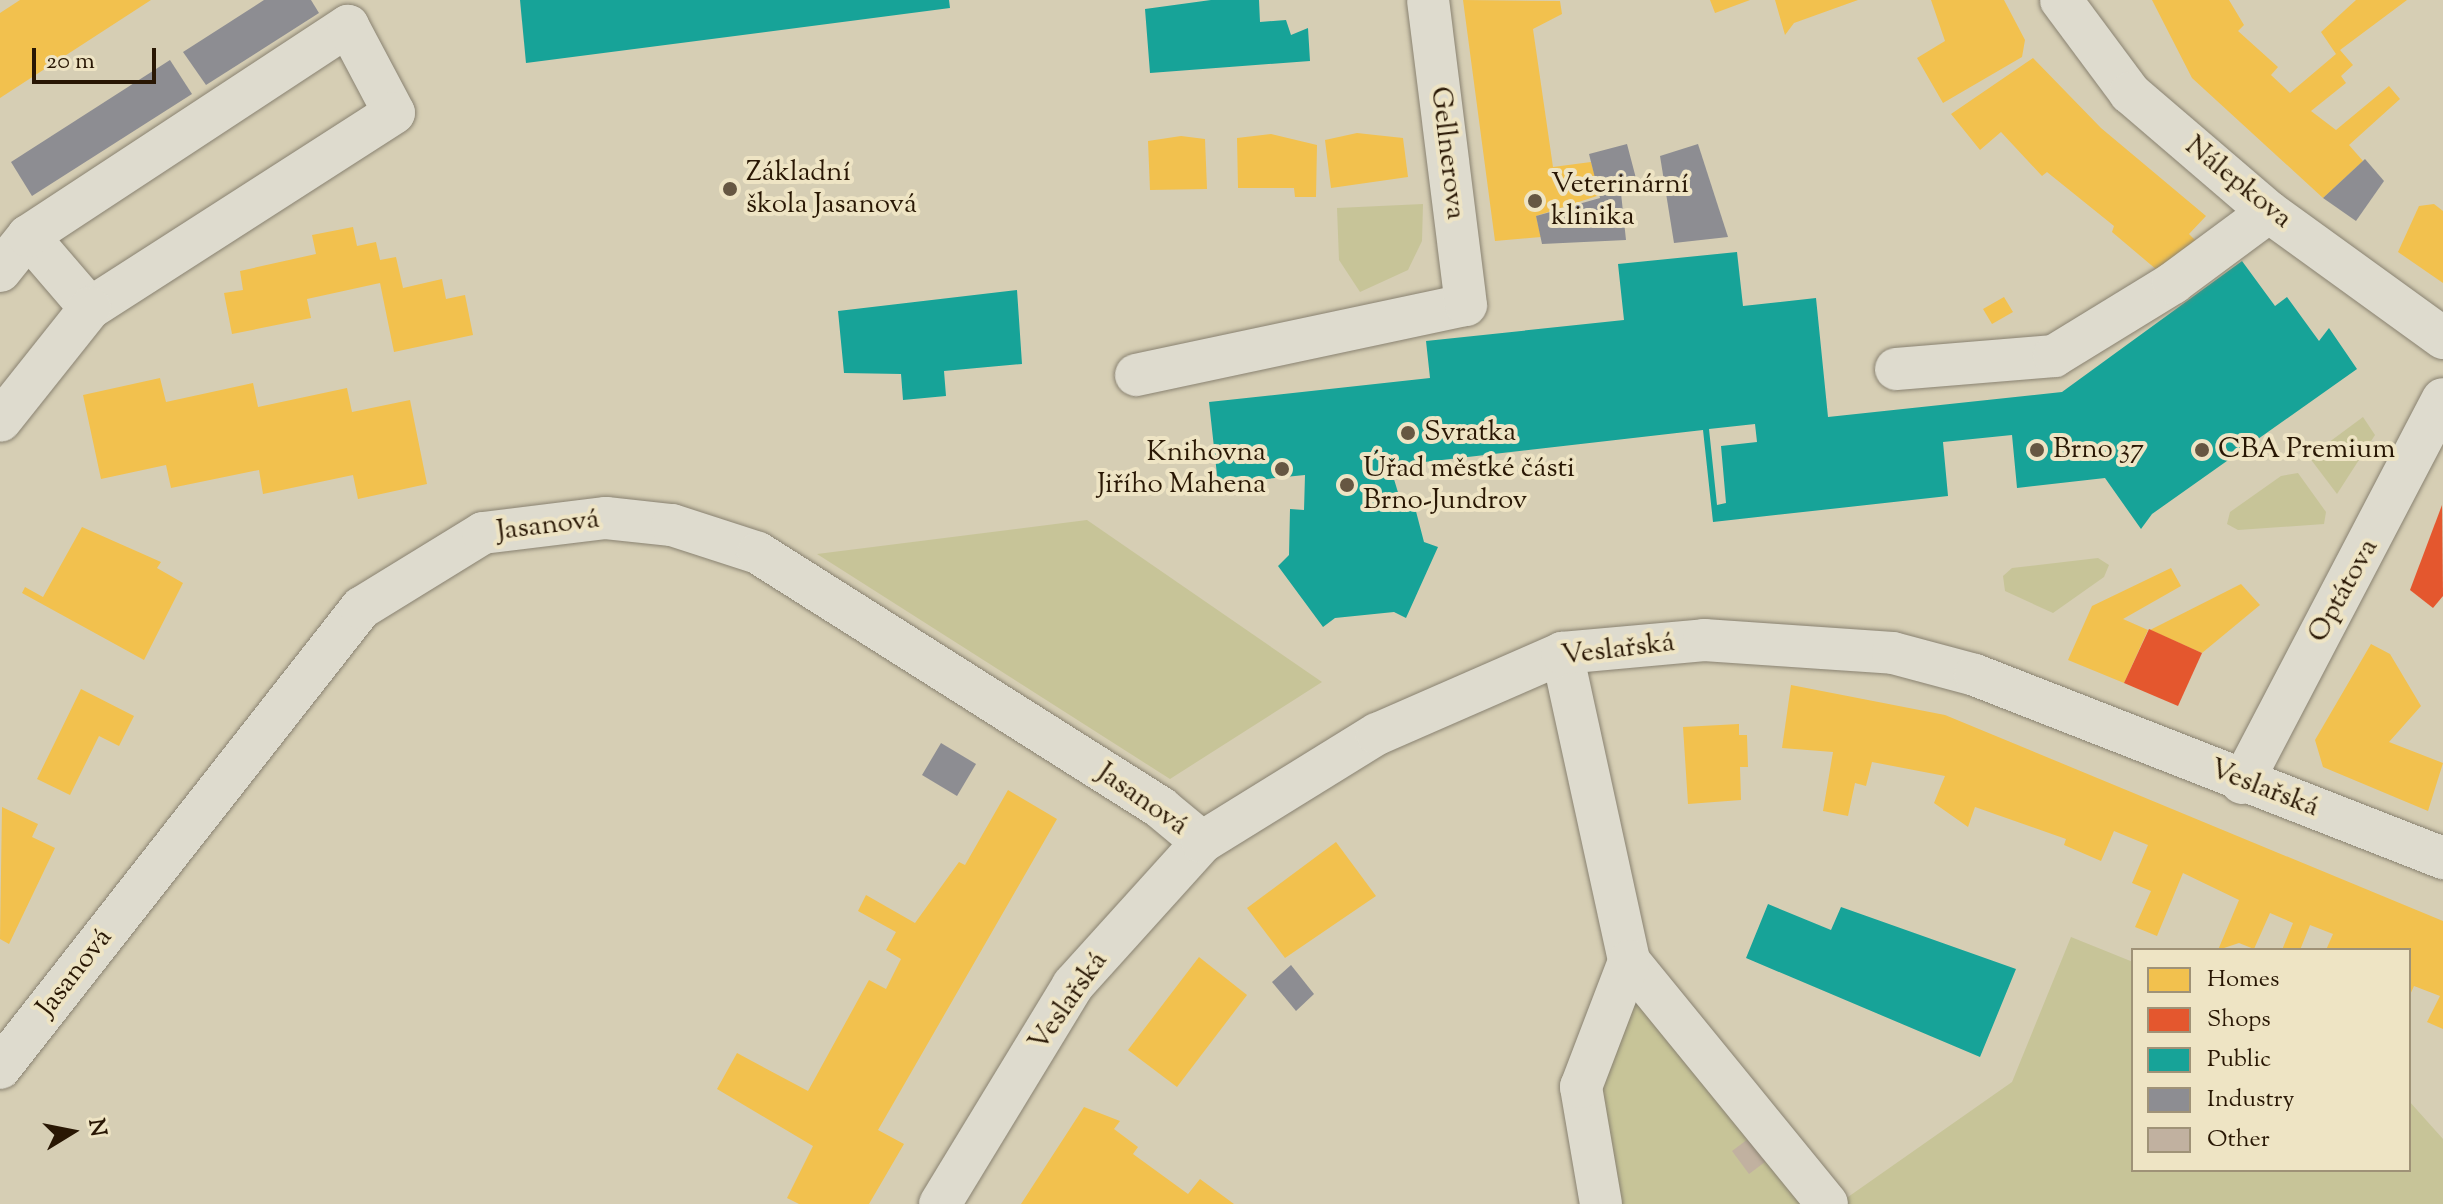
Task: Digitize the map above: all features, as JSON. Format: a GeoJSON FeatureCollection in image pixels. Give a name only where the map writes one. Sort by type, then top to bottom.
{"type":"FeatureCollection","features":[{"type":"Feature","properties":{"kind":"street","name":"Gellnerova"},"geometry":{"type":"LineString","coordinates":[[1136,375],[1466,305],[1428,0]]}},
{"type":"Feature","properties":{"kind":"street","name":"Nálepkova"},"geometry":{"type":"LineString","coordinates":[[2061,0],[2130,93],[2269,212],[2443,338]]}},
{"type":"Feature","properties":{"kind":"street"},"geometry":{"type":"LineString","coordinates":[[0,271],[28,236],[348,26],[394,113],[90,308],[0,421]]}},
{"type":"Feature","properties":{"kind":"street"},"geometry":{"type":"LineString","coordinates":[[1896,369],[2054,356],[2173,283],[2269,212]]}},
{"type":"Feature","properties":{"kind":"street"},"geometry":{"type":"LineString","coordinates":[[28,236],[90,308]]}},
{"type":"Feature","properties":{"kind":"street","name":"Optátova"},"geometry":{"type":"LineString","coordinates":[[2242,783],[2443,399]]}},
{"type":"Feature","properties":{"kind":"street","name":"Jasanová"},"geometry":{"type":"LineString","coordinates":[[0,1068],[361,608],[483,533],[606,518],[672,525],[758,553],[1161,808],[1202,842]]}},
{"type":"Feature","properties":{"kind":"street","name":"Veslařská"},"geometry":{"type":"LineString","coordinates":[[940,1204],[1073,985],[1202,842],[1377,734],[1562,653],[1704,640],[1893,653],[1975,675],[2242,783],[2443,858]]}},
{"type":"Feature","properties":{"kind":"street"},"geometry":{"type":"LineString","coordinates":[[1562,653],[1629,961],[1827,1204]]}},
{"type":"Feature","properties":{"kind":"street"},"geometry":{"type":"LineString","coordinates":[[1601,1204],[1581,1087],[1629,961]]}},
{"type":"Feature","properties":{"kind":"shaded area"},"geometry":{"type":"Polygon","coordinates":[[[1423,204],[1422,241],[1408,270],[1360,292],[1339,260],[1337,208],[1423,204]]]}},
{"type":"Feature","properties":{"kind":"shaded area"},"geometry":{"type":"Polygon","coordinates":[[[2363,417],[2375,435],[2337,494],[2309,457],[2363,417]]]}},
{"type":"Feature","properties":{"kind":"shaded area"},"geometry":{"type":"Polygon","coordinates":[[[2298,473],[2326,512],[2324,524],[2238,530],[2227,524],[2230,512],[2281,476],[2298,473]]]}},
{"type":"Feature","properties":{"kind":"shaded area"},"geometry":{"type":"Polygon","coordinates":[[[1087,520],[1322,682],[1170,779],[817,554],[1087,520]]]}},
{"type":"Feature","properties":{"kind":"shaded area"},"geometry":{"type":"Polygon","coordinates":[[[2098,558],[2109,565],[2104,577],[2053,613],[2005,591],[2003,576],[2012,568],[2098,558]]]}},
{"type":"Feature","properties":{"kind":"shaded area"},"geometry":{"type":"Polygon","coordinates":[[[2071,937],[2131,961],[2131,1172],[2411,1172],[2411,1103],[2443,1139],[2443,1204],[1838,1204],[2012,1082],[2071,937]]]}},
{"type":"Feature","properties":{"kind":"shaded area"},"geometry":{"type":"Polygon","coordinates":[[[1636,977],[1812,1204],[1612,1204],[1592,1090],[1636,977]]]}},
{"type":"Feature","properties":{"kind":"building: Homes"},"geometry":{"type":"Polygon","coordinates":[[[20,0],[151,0],[0,98],[0,13],[20,0]]]}},
{"type":"Feature","properties":{"kind":"building: Homes"},"geometry":{"type":"Polygon","coordinates":[[[1463,0],[1560,1],[1562,14],[1533,29],[1553,167],[1591,162],[1600,195],[1536,216],[1541,237],[1495,241],[1463,0]]]}},
{"type":"Feature","properties":{"kind":"building: Homes"},"geometry":{"type":"Polygon","coordinates":[[[1710,0],[1750,0],[1715,13],[1710,0]]]}},
{"type":"Feature","properties":{"kind":"building: Homes"},"geometry":{"type":"Polygon","coordinates":[[[1775,0],[1858,0],[1794,23],[1785,35],[1775,0]]]}},
{"type":"Feature","properties":{"kind":"building: Homes"},"geometry":{"type":"Polygon","coordinates":[[[1931,0],[2004,0],[2025,40],[2022,57],[1943,103],[1917,58],[1945,41],[1931,0]]]}},
{"type":"Feature","properties":{"kind":"building: Homes"},"geometry":{"type":"Polygon","coordinates":[[[2152,0],[2229,0],[2244,25],[2238,31],[2278,67],[2271,75],[2290,93],[2336,54],[2321,32],[2356,0],[2407,0],[2340,50],[2353,65],[2341,76],[2346,83],[2311,111],[2336,130],[2389,86],[2400,99],[2349,145],[2363,161],[2323,198],[2192,78],[2152,0]]]}},
{"type":"Feature","properties":{"kind":"building: Homes"},"geometry":{"type":"Polygon","coordinates":[[[2033,58],[2101,128],[2206,216],[2189,234],[2196,241],[2157,270],[2112,232],[2114,226],[2047,172],[2042,176],[2001,132],[1980,150],[1951,114],[2033,58]]]}},
{"type":"Feature","properties":{"kind":"building: Homes"},"geometry":{"type":"Polygon","coordinates":[[[1357,133],[1403,138],[1408,177],[1331,188],[1325,140],[1357,133]]]}},
{"type":"Feature","properties":{"kind":"building: Homes"},"geometry":{"type":"Polygon","coordinates":[[[1271,134],[1317,145],[1316,197],[1295,197],[1294,188],[1238,188],[1237,138],[1271,134]]]}},
{"type":"Feature","properties":{"kind":"building: Homes"},"geometry":{"type":"Polygon","coordinates":[[[1181,136],[1205,139],[1207,189],[1150,190],[1148,141],[1181,136]]]}},
{"type":"Feature","properties":{"kind":"building: Homes"},"geometry":{"type":"Polygon","coordinates":[[[2434,204],[2443,211],[2443,283],[2398,252],[2419,206],[2434,204]]]}},
{"type":"Feature","properties":{"kind":"building: Homes"},"geometry":{"type":"Polygon","coordinates":[[[353,227],[357,246],[376,242],[380,260],[396,257],[403,288],[442,279],[446,299],[465,295],[473,335],[394,352],[380,283],[307,299],[311,318],[232,334],[224,293],[243,290],[240,271],[316,254],[312,235],[353,227]]]}},
{"type":"Feature","properties":{"kind":"building: Homes"},"geometry":{"type":"Polygon","coordinates":[[[2004,297],[2013,312],[1992,324],[1983,309],[2004,297]]]}},
{"type":"Feature","properties":{"kind":"building: Homes"},"geometry":{"type":"Polygon","coordinates":[[[160,378],[166,402],[253,383],[258,407],[347,388],[352,412],[410,400],[427,484],[358,499],[353,475],[263,494],[259,470],[171,488],[166,465],[101,479],[83,395],[160,378]]]}},
{"type":"Feature","properties":{"kind":"building: Homes"},"geometry":{"type":"Polygon","coordinates":[[[82,527],[161,562],[157,568],[183,583],[144,660],[22,593],[25,587],[43,597],[82,527]]]}},
{"type":"Feature","properties":{"kind":"building: Homes"},"geometry":{"type":"Polygon","coordinates":[[[2171,568],[2181,586],[2123,619],[2148,630],[2124,683],[2068,660],[2092,606],[2171,568]]]}},
{"type":"Feature","properties":{"kind":"building: Homes"},"geometry":{"type":"Polygon","coordinates":[[[2241,584],[2260,605],[2202,653],[2150,630],[2241,584]]]}},
{"type":"Feature","properties":{"kind":"building: Homes"},"geometry":{"type":"Polygon","coordinates":[[[2371,644],[2390,654],[2421,706],[2389,742],[2443,763],[2428,811],[2323,767],[2315,740],[2371,644]]]}},
{"type":"Feature","properties":{"kind":"building: Homes"},"geometry":{"type":"Polygon","coordinates":[[[1791,685],[1945,715],[2443,921],[2443,1029],[2427,1022],[2440,996],[2414,986],[2411,993],[2411,948],[2327,948],[2333,934],[2310,925],[2301,948],[2283,948],[2293,923],[2270,913],[2254,948],[2239,943],[2219,948],[2239,900],[2183,873],[2157,936],[2135,927],[2151,891],[2132,883],[2148,845],[2114,831],[2101,861],[2064,845],[2066,839],[1975,807],[1968,827],[1934,803],[1945,776],[1872,762],[1866,786],[1855,783],[1848,816],[1823,811],[1833,752],[1782,748],[1791,685]]]}},
{"type":"Feature","properties":{"kind":"building: Homes"},"geometry":{"type":"Polygon","coordinates":[[[81,689],[134,716],[119,746],[99,736],[70,795],[37,779],[81,689]]]}},
{"type":"Feature","properties":{"kind":"building: Homes"},"geometry":{"type":"Polygon","coordinates":[[[1739,724],[1739,735],[1747,735],[1748,767],[1740,767],[1741,800],[1688,804],[1683,727],[1739,724]]]}},
{"type":"Feature","properties":{"kind":"building: Homes"},"geometry":{"type":"Polygon","coordinates":[[[1008,790],[1057,819],[878,1130],[904,1144],[869,1204],[799,1204],[787,1198],[813,1146],[717,1089],[737,1053],[808,1091],[869,980],[886,989],[901,959],[886,950],[896,932],[858,911],[866,895],[915,923],[959,862],[965,865],[1008,790]]]}},
{"type":"Feature","properties":{"kind":"building: Homes"},"geometry":{"type":"Polygon","coordinates":[[[2,807],[38,824],[32,837],[55,848],[9,944],[0,939],[2,807]]]}},
{"type":"Feature","properties":{"kind":"building: Homes"},"geometry":{"type":"Polygon","coordinates":[[[1336,842],[1376,896],[1285,958],[1247,908],[1336,842]]]}},
{"type":"Feature","properties":{"kind":"building: Homes"},"geometry":{"type":"Polygon","coordinates":[[[1199,957],[1247,995],[1177,1087],[1128,1050],[1199,957]]]}},
{"type":"Feature","properties":{"kind":"building: Homes"},"geometry":{"type":"Polygon","coordinates":[[[1084,1107],[1120,1121],[1114,1129],[1138,1147],[1133,1154],[1188,1194],[1200,1179],[1234,1204],[1021,1204],[1084,1107]]]}},
{"type":"Feature","properties":{"kind":"building: Shops"},"geometry":{"type":"Polygon","coordinates":[[[2442,505],[2443,596],[2433,608],[2410,590],[2442,505]]]}},
{"type":"Feature","properties":{"kind":"building: Shops"},"geometry":{"type":"Polygon","coordinates":[[[2149,629],[2202,653],[2178,706],[2124,683],[2149,629]]]}},
{"type":"Feature","properties":{"kind":"building: Public"},"geometry":{"type":"Polygon","coordinates":[[[520,0],[949,0],[950,8],[526,63],[520,0]]]}},
{"type":"Feature","properties":{"kind":"building: Public"},"geometry":{"type":"Polygon","coordinates":[[[1211,0],[1259,0],[1260,22],[1286,20],[1291,35],[1308,28],[1310,61],[1150,73],[1145,9],[1211,0]]]}},
{"type":"Feature","properties":{"kind":"building: Public"},"geometry":{"type":"Polygon","coordinates":[[[1737,252],[1743,306],[1816,298],[1828,417],[2062,392],[2242,261],[2275,306],[2287,297],[2319,341],[2329,328],[2357,369],[2152,514],[2141,529],[2105,478],[2017,488],[2012,435],[1943,442],[1948,496],[1713,522],[1703,430],[1390,466],[1400,499],[1412,496],[1424,542],[1438,547],[1406,618],[1394,612],[1335,618],[1323,627],[1278,566],[1289,555],[1290,509],[1304,510],[1305,475],[1218,484],[1209,402],[1430,378],[1426,341],[1624,320],[1618,264],[1737,252]],[[1755,424],[1709,429],[1717,505],[1726,503],[1721,446],[1757,442],[1755,424]]]}},
{"type":"Feature","properties":{"kind":"building: Public"},"geometry":{"type":"Polygon","coordinates":[[[1017,290],[1022,364],[944,371],[946,396],[903,400],[901,374],[844,373],[838,311],[1017,290]]]}},
{"type":"Feature","properties":{"kind":"building: Public"},"geometry":{"type":"Polygon","coordinates":[[[1768,904],[1831,930],[1841,907],[2016,969],[1980,1057],[1746,958],[1768,904]]]}},
{"type":"Feature","properties":{"kind":"building: Industry"},"geometry":{"type":"Polygon","coordinates":[[[264,0],[311,0],[319,13],[206,85],[183,52],[264,0]]]}},
{"type":"Feature","properties":{"kind":"building: Industry"},"geometry":{"type":"Polygon","coordinates":[[[170,60],[192,94],[32,196],[11,162],[170,60]]]}},
{"type":"Feature","properties":{"kind":"building: Industry"},"geometry":{"type":"Polygon","coordinates":[[[1627,144],[1638,186],[1609,195],[1621,193],[1626,240],[1542,244],[1536,216],[1600,198],[1589,154],[1627,144]]]}},
{"type":"Feature","properties":{"kind":"building: Industry"},"geometry":{"type":"Polygon","coordinates":[[[1698,144],[1728,237],[1674,243],[1660,156],[1698,144]]]}},
{"type":"Feature","properties":{"kind":"building: Industry"},"geometry":{"type":"Polygon","coordinates":[[[2365,159],[2384,181],[2356,221],[2323,198],[2365,159]]]}},
{"type":"Feature","properties":{"kind":"building: Industry"},"geometry":{"type":"Polygon","coordinates":[[[941,743],[976,764],[957,796],[922,775],[941,743]]]}},
{"type":"Feature","properties":{"kind":"building: Industry"},"geometry":{"type":"Polygon","coordinates":[[[1291,965],[1314,994],[1296,1011],[1272,982],[1291,965]]]}},
{"type":"Feature","properties":{"kind":"building: Other"},"geometry":{"type":"Polygon","coordinates":[[[1752,1136],[1769,1159],[1749,1174],[1732,1151],[1752,1136]]]}},
{"type":"Feature","properties":{"kind":"place","name":"Základní škola Jasanová"},"geometry":{"type":"Point","coordinates":[730,189]}},
{"type":"Feature","properties":{"kind":"place","name":"Veterinární klinika"},"geometry":{"type":"Point","coordinates":[1535,201]}},
{"type":"Feature","properties":{"kind":"place","name":"Svratka"},"geometry":{"type":"Point","coordinates":[1408,433]}},
{"type":"Feature","properties":{"kind":"place","name":"Brno 37"},"geometry":{"type":"Point","coordinates":[2037,450]}},
{"type":"Feature","properties":{"kind":"place","name":"CBA Premium"},"geometry":{"type":"Point","coordinates":[2202,450]}},
{"type":"Feature","properties":{"kind":"place","name":"Knihovna Jiřího Mahena"},"geometry":{"type":"Point","coordinates":[1282,469]}},
{"type":"Feature","properties":{"kind":"place","name":"Úřad městké části Brno-Jundrov"},"geometry":{"type":"Point","coordinates":[1347,485]}}]}
